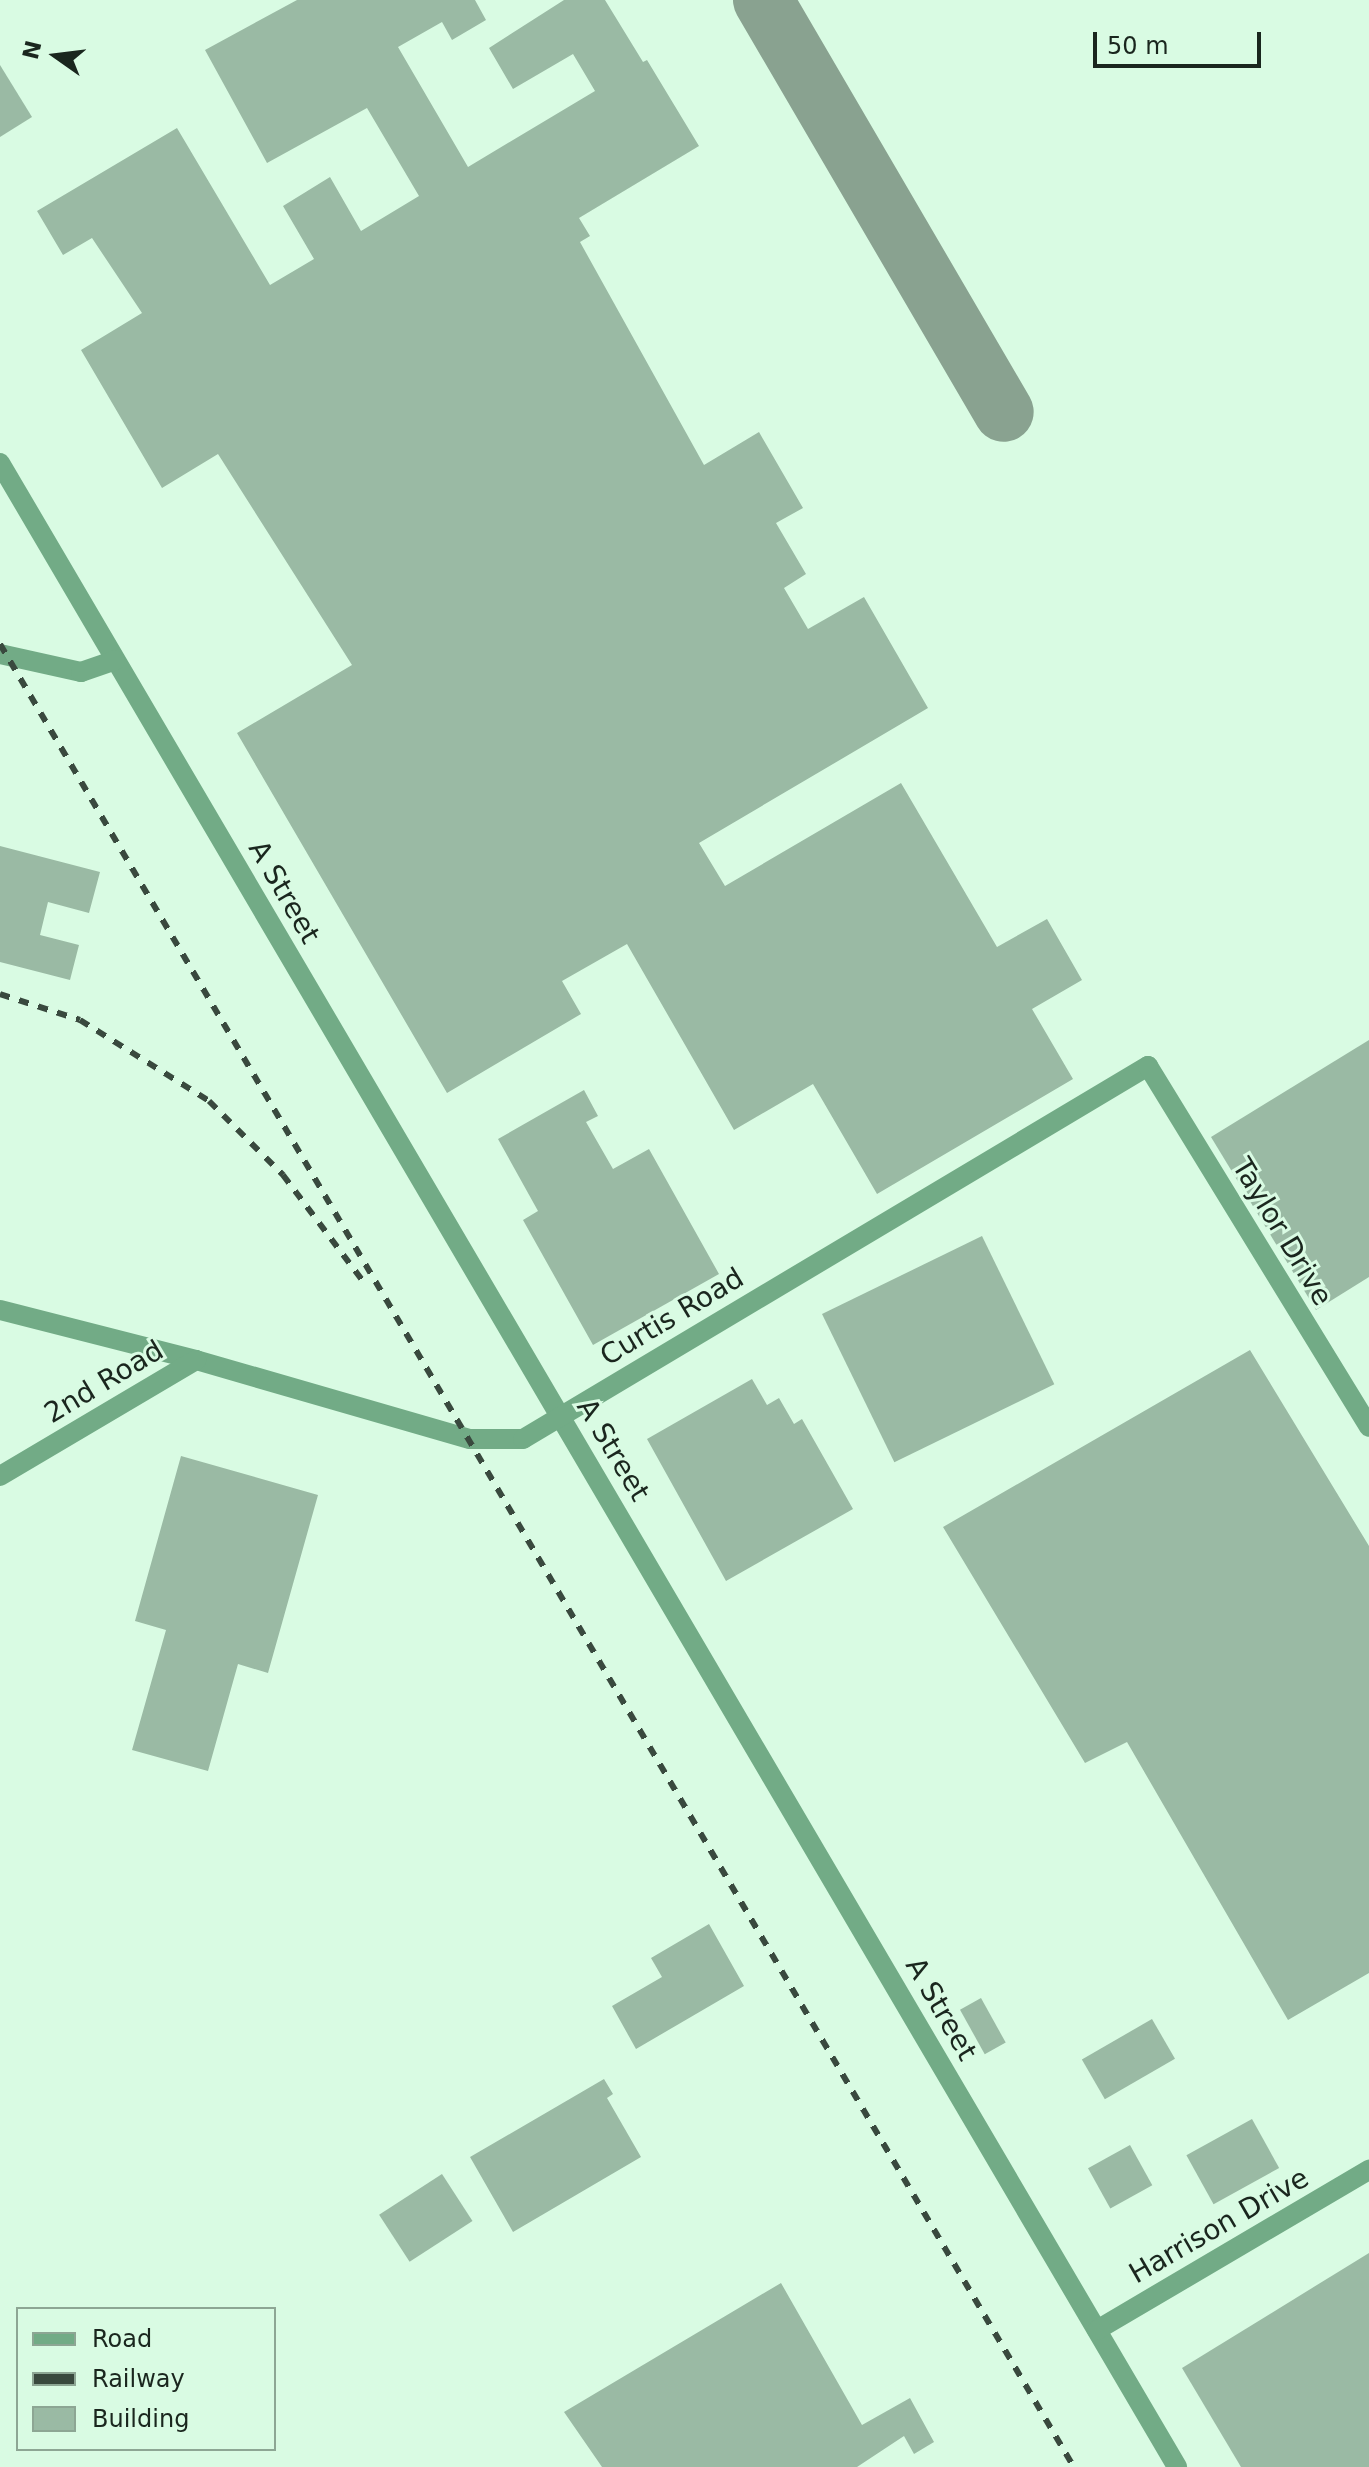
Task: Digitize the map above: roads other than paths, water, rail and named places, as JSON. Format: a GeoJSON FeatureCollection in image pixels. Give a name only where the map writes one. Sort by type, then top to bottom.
{"type":"FeatureCollection","features":[{"type":"Feature","properties":{"kind":"street","name":"A Street"},"geometry":{"type":"LineString","coordinates":[[0,463],[1177,2467]]}},
{"type":"Feature","properties":{"kind":"street"},"geometry":{"type":"LineString","coordinates":[[0,654],[81,672],[115,660]]}},
{"type":"Feature","properties":{"kind":"street","name":"Curtis Road"},"geometry":{"type":"LineString","coordinates":[[0,1310],[196,1360],[470,1439],[523,1439],[1148,1066]]}},
{"type":"Feature","properties":{"kind":"street","name":"Taylor Drive"},"geometry":{"type":"LineString","coordinates":[[1148,1066],[1369,1427]]}},
{"type":"Feature","properties":{"kind":"street","name":"2nd Road"},"geometry":{"type":"LineString","coordinates":[[0,1476],[196,1360]]}},
{"type":"Feature","properties":{"kind":"street","name":"Harrison Drive"},"geometry":{"type":"LineString","coordinates":[[1097,2330],[1369,2170]]}},
{"type":"Feature","properties":{"kind":"railway"},"geometry":{"type":"LineString","coordinates":[[0,644],[1074,2467]]}},
{"type":"Feature","properties":{"kind":"railway"},"geometry":{"type":"LineString","coordinates":[[0,994],[80,1020],[209,1101],[283,1175],[363,1281]]}}]}
